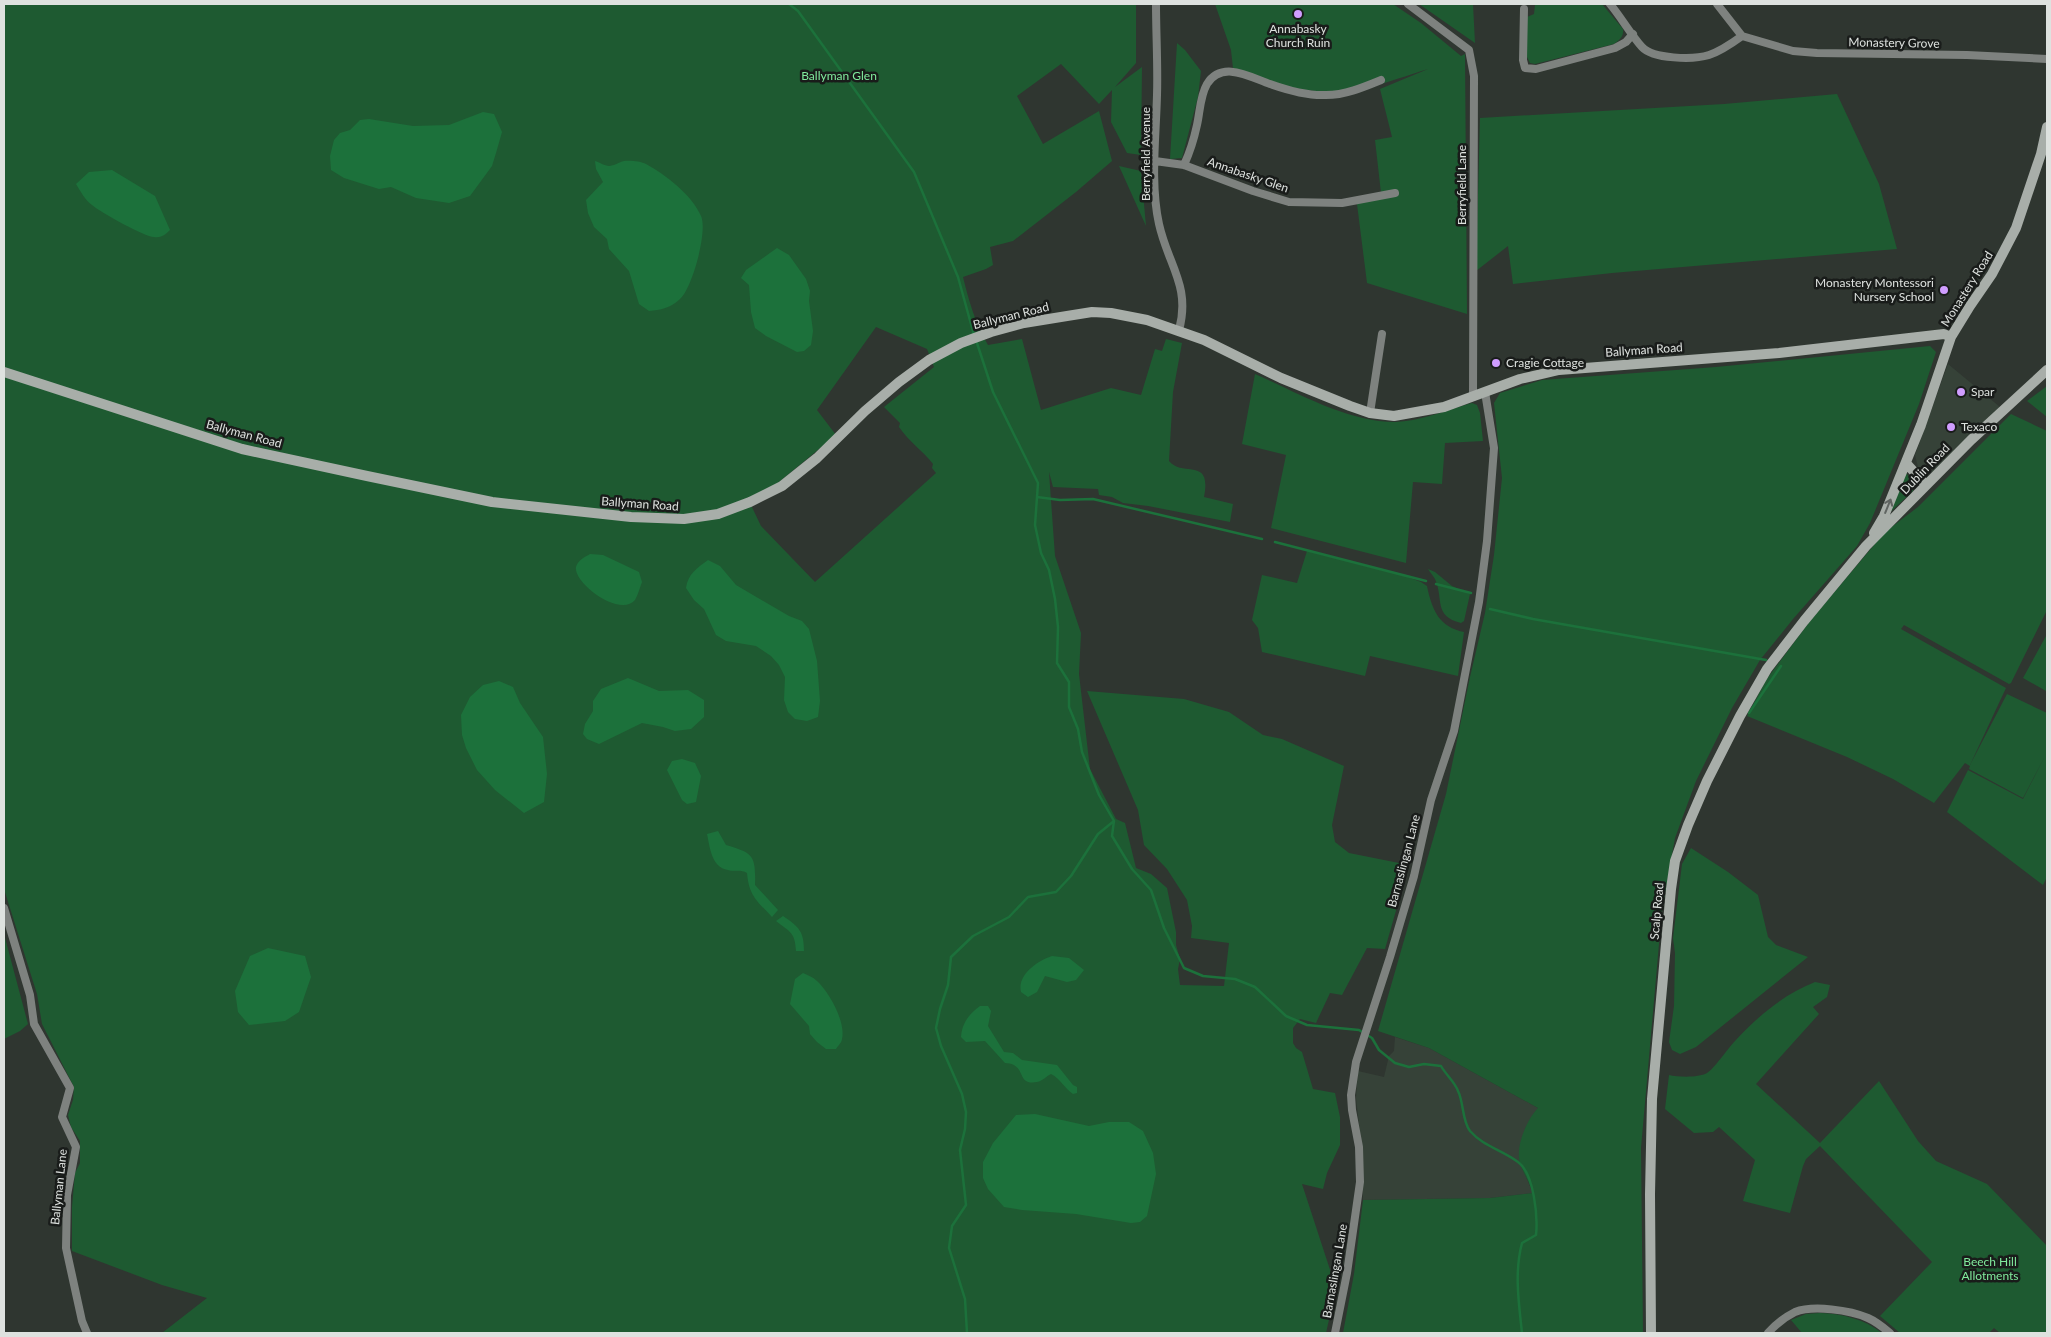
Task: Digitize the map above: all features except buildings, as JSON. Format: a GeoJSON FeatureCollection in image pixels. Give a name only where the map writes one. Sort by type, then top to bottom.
{"type":"FeatureCollection","features":[{"type":"Feature","properties":{"kind":"street","name":"Berryfield Avenue"},"geometry":{"type":"LineString","coordinates":[[1156,4],[1155,185],[1159,224],[1180,283],[1184,303],[1179,330]]}},
{"type":"Feature","properties":{"kind":"street","name":"Berryfield Lane"},"geometry":{"type":"LineString","coordinates":[[1408,4],[1469,50],[1474,76],[1473,397]]}},
{"type":"Feature","properties":{"kind":"street"},"geometry":{"type":"LineString","coordinates":[[1610,4],[1643,48],[1661,56],[1685,58],[1707,56],[1726,48],[1742,36],[1717,4]]}},
{"type":"Feature","properties":{"kind":"street"},"geometry":{"type":"LineString","coordinates":[[1524,9],[1523,60],[1526,68],[1536,69],[1615,48],[1626,42],[1633,34]]}},
{"type":"Feature","properties":{"kind":"street","name":"Monastery Grove"},"geometry":{"type":"LineString","coordinates":[[1742,36],[1793,51],[1817,53],[1967,54],[2047,59]]}},
{"type":"Feature","properties":{"kind":"street"},"geometry":{"type":"LineString","coordinates":[[1184,165],[1191,150],[1203,93],[1216,75],[1235,72],[1287,89],[1326,96],[1354,91],[1381,80]]}},
{"type":"Feature","properties":{"kind":"street","name":"Monastery Road"},"geometry":{"type":"LineString","coordinates":[[1866,546],[1884,516],[1906,464],[1952,337],[1992,274],[2016,228],[2041,154],[2047,126]]}},
{"type":"Feature","properties":{"kind":"street","name":"Annabasky Glen"},"geometry":{"type":"LineString","coordinates":[[1155,160],[1184,165],[1252,191],[1289,202],[1342,202],[1396,193]]}},
{"type":"Feature","properties":{"kind":"street","name":"Ballyman Road"},"geometry":{"type":"LineString","coordinates":[[4,372],[242,448],[367,476],[492,502],[631,517],[684,520],[718,514],[750,502],[782,486],[817,458],[865,411],[899,382],[929,360],[961,343],[991,332],[1028,322],[1092,312],[1138,317],[1179,330],[1204,340],[1281,378],[1370,413],[1394,416],[1418,412],[1473,397],[1520,378],[1559,370],[1779,353],[1944,334],[1952,337]]}},
{"type":"Feature","properties":{"kind":"street"},"geometry":{"type":"LineString","coordinates":[[1370,413],[1382,334]]}},
{"type":"Feature","properties":{"kind":"street","name":"Dublin Road"},"geometry":{"type":"LineString","coordinates":[[1866,546],[1925,484],[2047,370]]}},
{"type":"Feature","properties":{"kind":"street","name":"Barnaslingan Lane"},"geometry":{"type":"LineString","coordinates":[[1335,1333],[1359,1196],[1359,1147],[1351,1095],[1356,1062],[1414,876],[1431,800],[1454,731],[1479,602],[1487,541],[1494,448],[1485,392]]}},
{"type":"Feature","properties":{"kind":"street"},"geometry":{"type":"LineString","coordinates":[[1906,464],[1925,484]]}},
{"type":"Feature","properties":{"kind":"street","name":"Scalp Road"},"geometry":{"type":"LineString","coordinates":[[1650,1333],[1652,1099],[1675,861],[1680,843],[1707,781],[1740,716],[1767,669],[1866,546]]}},
{"type":"Feature","properties":{"kind":"street","name":"Ballyman Lane"},"geometry":{"type":"LineString","coordinates":[[4,908],[30,995],[34,1024],[70,1088],[62,1117],[76,1147],[67,1195],[66,1248],[82,1321],[87,1333]]}},
{"type":"Feature","properties":{"kind":"street"},"geometry":{"type":"LineString","coordinates":[[1768,1333],[1775,1324],[1796,1312],[1812,1309],[1831,1310],[1868,1318],[1890,1333]]}},
{"type":"Feature","properties":{"kind":"shaded area"},"geometry":{"type":"Polygon","coordinates":[[[483,112],[494,114],[502,132],[492,166],[470,196],[449,203],[416,198],[391,187],[379,189],[344,178],[331,170],[330,156],[334,140],[340,133],[350,130],[360,120],[369,119],[413,126],[449,125],[483,112]]]}},
{"type":"Feature","properties":{"kind":"shaded area"},"geometry":{"type":"Polygon","coordinates":[[[595,161],[609,166],[626,161],[644,163],[678,186],[697,208],[703,223],[698,259],[685,293],[673,305],[649,311],[639,304],[629,271],[609,249],[607,239],[594,227],[588,213],[586,200],[603,182],[596,169],[595,161]]]}},
{"type":"Feature","properties":{"kind":"shaded area"},"geometry":{"type":"Polygon","coordinates":[[[112,170],[155,196],[170,230],[168,232],[159,237],[149,236],[113,218],[87,201],[76,184],[89,172],[112,170]]]}},
{"type":"Feature","properties":{"kind":"shaded area"},"geometry":{"type":"Polygon","coordinates":[[[777,248],[789,255],[806,279],[810,291],[809,301],[813,331],[811,345],[804,351],[797,352],[755,328],[751,312],[749,285],[741,278],[746,270],[777,248]]]}},
{"type":"Feature","properties":{"kind":"shaded area","name":"Texaco"},"geometry":{"type":"Polygon","coordinates":[[[1948,364],[2000,407],[1933,472],[1923,471],[1918,467],[1915,455],[1948,364]]]}},
{"type":"Feature","properties":{"kind":"shaded area"},"geometry":{"type":"Polygon","coordinates":[[[590,554],[603,555],[639,572],[642,582],[635,600],[628,604],[619,605],[609,602],[589,589],[577,574],[576,567],[580,561],[590,554]]]}},
{"type":"Feature","properties":{"kind":"shaded area"},"geometry":{"type":"Polygon","coordinates":[[[708,560],[720,566],[736,585],[789,616],[802,621],[809,629],[817,661],[820,701],[818,717],[807,721],[795,719],[788,712],[784,700],[785,677],[779,665],[771,656],[756,646],[726,641],[716,635],[704,609],[694,600],[686,588],[691,575],[708,560]]]}},
{"type":"Feature","properties":{"kind":"shaded area"},"geometry":{"type":"Polygon","coordinates":[[[628,678],[659,691],[688,690],[704,700],[704,717],[691,729],[675,731],[642,723],[599,744],[587,739],[583,734],[585,724],[593,711],[593,701],[601,689],[628,678]]]}},
{"type":"Feature","properties":{"kind":"shaded area"},"geometry":{"type":"Polygon","coordinates":[[[499,681],[513,687],[520,703],[543,737],[547,774],[544,802],[524,813],[495,790],[477,770],[462,735],[461,715],[470,697],[483,685],[499,681]]]}},
{"type":"Feature","properties":{"kind":"shaded area"},"geometry":{"type":"Polygon","coordinates":[[[682,759],[695,763],[701,776],[696,802],[687,804],[682,800],[667,770],[672,761],[682,759]]]}},
{"type":"Feature","properties":{"kind":"shaded area"},"geometry":{"type":"Polygon","coordinates":[[[718,831],[726,845],[742,850],[751,857],[755,867],[755,885],[778,910],[772,917],[752,893],[747,873],[722,868],[715,861],[710,850],[707,834],[718,831]]]}},
{"type":"Feature","properties":{"kind":"shaded area"},"geometry":{"type":"Polygon","coordinates":[[[783,916],[800,930],[804,951],[796,951],[793,936],[776,921],[783,916]]]}},
{"type":"Feature","properties":{"kind":"shaded area"},"geometry":{"type":"Polygon","coordinates":[[[268,948],[305,956],[311,977],[299,1012],[285,1021],[249,1025],[238,1012],[235,991],[250,956],[268,948]]]}},
{"type":"Feature","properties":{"kind":"shaded area"},"geometry":{"type":"Polygon","coordinates":[[[1052,956],[1069,958],[1084,970],[1076,980],[1067,982],[1045,976],[1037,992],[1028,997],[1021,992],[1022,980],[1025,974],[1040,961],[1052,956]]]}},
{"type":"Feature","properties":{"kind":"shaded area"},"geometry":{"type":"Polygon","coordinates":[[[803,973],[814,978],[822,986],[836,1008],[843,1032],[841,1041],[836,1049],[826,1049],[817,1042],[810,1034],[809,1026],[790,1004],[795,979],[803,973]]]}},
{"type":"Feature","properties":{"kind":"shaded area"},"geometry":{"type":"Polygon","coordinates":[[[980,1006],[988,1006],[991,1011],[988,1026],[1004,1052],[1013,1053],[1022,1060],[1057,1065],[1073,1085],[1077,1087],[1077,1093],[1073,1094],[1051,1074],[1039,1081],[1026,1081],[1017,1067],[1005,1063],[985,1041],[966,1042],[961,1037],[963,1027],[969,1016],[980,1006]]]}},
{"type":"Feature","properties":{"kind":"shaded area"},"geometry":{"type":"Polygon","coordinates":[[[1395,1037],[1429,1048],[1538,1108],[1520,1163],[1533,1193],[1490,1198],[1363,1200],[1363,1159],[1356,1098],[1358,1071],[1384,1077],[1389,1056],[1394,1051],[1395,1037]]]}},
{"type":"Feature","properties":{"kind":"shaded area"},"geometry":{"type":"Polygon","coordinates":[[[1035,1114],[1089,1126],[1109,1122],[1129,1122],[1143,1131],[1153,1153],[1156,1174],[1147,1216],[1140,1222],[1131,1223],[1076,1214],[1004,1207],[988,1189],[983,1178],[983,1162],[993,1143],[1016,1115],[1035,1114]]]}},
{"type":"Feature","properties":{"kind":"green space","name":"Ballyman Glen"},"geometry":{"type":"Polygon","coordinates":[[[4,4],[1136,4],[1136,63],[1115,87],[1142,67],[1141,155],[1127,153],[1111,122],[1112,90],[1099,104],[1061,64],[1017,96],[1043,144],[1099,111],[1112,161],[1013,241],[990,247],[993,265],[963,277],[976,320],[988,345],[1022,339],[1041,410],[1111,388],[1141,395],[1155,349],[1162,351],[1166,339],[1182,343],[1173,392],[1169,461],[1175,466],[1195,470],[1204,476],[1204,497],[1233,504],[1230,522],[1123,503],[1112,497],[1099,495],[1098,489],[1053,487],[1049,472],[1055,556],[1081,633],[1079,674],[1090,769],[1116,819],[1125,823],[1136,868],[1151,874],[1167,888],[1180,959],[1178,969],[1180,985],[1224,986],[1229,943],[1191,938],[1192,926],[1187,900],[1167,869],[1144,845],[1138,810],[1087,691],[1184,699],[1229,712],[1263,735],[1282,739],[1344,766],[1332,825],[1335,842],[1349,853],[1409,865],[1385,949],[1367,948],[1342,995],[1330,993],[1316,1023],[1300,1019],[1293,1028],[1293,1043],[1302,1052],[1313,1089],[1335,1093],[1340,1117],[1340,1145],[1327,1173],[1323,1189],[1302,1184],[1336,1288],[1326,1333],[162,1333],[207,1298],[162,1285],[72,1251],[72,1207],[75,1173],[80,1163],[80,1141],[71,1127],[68,1115],[73,1100],[74,1087],[42,1024],[37,994],[4,889],[4,4]],[[876,327],[817,410],[836,435],[751,505],[761,526],[815,582],[936,473],[932,468],[933,464],[907,437],[899,427],[900,423],[884,407],[934,367],[927,349],[876,327]]]}},
{"type":"Feature","properties":{"kind":"green space"},"geometry":{"type":"Polygon","coordinates":[[[1215,4],[1393,4],[1421,23],[1461,56],[1465,54],[1467,314],[1367,283],[1357,204],[1381,193],[1375,140],[1392,137],[1380,89],[1428,69],[1378,85],[1340,92],[1303,90],[1267,81],[1233,68],[1231,50],[1215,4]]]}},
{"type":"Feature","properties":{"kind":"green space"},"geometry":{"type":"Polygon","coordinates":[[[1419,4],[1473,4],[1475,43],[1419,4]]]}},
{"type":"Feature","properties":{"kind":"green space"},"geometry":{"type":"Polygon","coordinates":[[[1529,4],[1602,4],[1623,29],[1623,34],[1614,44],[1535,64],[1530,63],[1526,55],[1527,17],[1534,14],[1535,5],[1529,4]]]}},
{"type":"Feature","properties":{"kind":"green space"},"geometry":{"type":"Polygon","coordinates":[[[1177,43],[1185,50],[1201,71],[1198,97],[1182,158],[1170,159],[1177,43]]]}},
{"type":"Feature","properties":{"kind":"green space"},"geometry":{"type":"Polygon","coordinates":[[[1837,94],[1879,184],[1897,249],[1612,273],[1513,284],[1508,246],[1476,271],[1480,118],[1724,104],[1837,94]]]}},
{"type":"Feature","properties":{"kind":"green space"},"geometry":{"type":"Polygon","coordinates":[[[1119,166],[1141,171],[1146,226],[1119,166]]]}},
{"type":"Feature","properties":{"kind":"green space"},"geometry":{"type":"Polygon","coordinates":[[[1930,346],[1936,352],[1919,404],[1870,523],[1857,546],[1760,660],[1732,708],[1696,781],[1675,838],[1662,910],[1641,1148],[1643,1333],[1343,1333],[1354,1274],[1363,1200],[1490,1198],[1533,1193],[1520,1163],[1519,1149],[1526,1126],[1538,1108],[1429,1048],[1378,1031],[1446,794],[1485,613],[1494,555],[1502,478],[1494,403],[1500,393],[1542,380],[1716,367],[1930,346]]]}},
{"type":"Feature","properties":{"kind":"green space"},"geometry":{"type":"Polygon","coordinates":[[[1255,374],[1341,412],[1377,421],[1413,420],[1472,403],[1477,405],[1480,413],[1483,441],[1445,443],[1442,484],[1413,482],[1406,563],[1271,528],[1286,455],[1242,444],[1255,374]]]}},
{"type":"Feature","properties":{"kind":"green space"},"geometry":{"type":"Polygon","coordinates":[[[2047,386],[2047,417],[2027,401],[2047,386]]]}},
{"type":"Feature","properties":{"kind":"green space"},"geometry":{"type":"Polygon","coordinates":[[[2011,414],[2047,431],[2047,610],[2011,683],[2009,684],[1904,625],[1901,629],[2006,688],[1970,765],[2007,694],[2047,713],[2047,877],[2043,885],[1947,812],[1968,770],[2023,799],[2045,756],[2023,798],[1969,769],[1970,766],[1965,763],[1934,803],[1893,779],[1847,757],[1747,716],[1766,680],[1810,621],[1885,532],[1918,507],[2011,414]]]}},
{"type":"Feature","properties":{"kind":"green space"},"geometry":{"type":"Polygon","coordinates":[[[1905,472],[1912,480],[1913,491],[1886,516],[1905,472]]]}},
{"type":"Feature","properties":{"kind":"green space"},"geometry":{"type":"Polygon","coordinates":[[[1307,551],[1405,576],[1427,586],[1431,603],[1438,616],[1448,626],[1464,632],[1458,676],[1370,656],[1365,676],[1262,652],[1258,628],[1252,620],[1262,575],[1297,583],[1307,551]]]}},
{"type":"Feature","properties":{"kind":"green space"},"geometry":{"type":"Polygon","coordinates":[[[1428,569],[1435,572],[1452,586],[1470,594],[1464,621],[1461,623],[1446,616],[1441,606],[1438,586],[1428,569]]]}},
{"type":"Feature","properties":{"kind":"green space"},"geometry":{"type":"Polygon","coordinates":[[[2046,636],[2047,688],[2046,691],[2023,678],[2046,636]]]}},
{"type":"Feature","properties":{"kind":"green space"},"geometry":{"type":"Polygon","coordinates":[[[1691,848],[1728,872],[1758,895],[1768,937],[1776,945],[1808,957],[1696,1047],[1680,1054],[1672,1050],[1669,1042],[1674,1006],[1675,953],[1673,938],[1682,864],[1691,848]]]}},
{"type":"Feature","properties":{"kind":"green space"},"geometry":{"type":"Polygon","coordinates":[[[4,934],[28,1024],[20,1031],[4,1039],[4,934]]]}},
{"type":"Feature","properties":{"kind":"green space","name":"Beech Hill Allotments"},"geometry":{"type":"Polygon","coordinates":[[[1815,982],[1830,985],[1827,997],[1813,1007],[1819,1014],[1756,1084],[1820,1143],[1879,1081],[1918,1141],[1936,1161],[1987,1184],[2047,1246],[2047,1333],[2000,1333],[1994,1328],[1989,1333],[1900,1333],[1880,1316],[1932,1262],[1820,1146],[1806,1159],[1790,1213],[1743,1201],[1755,1160],[1719,1127],[1713,1132],[1694,1133],[1665,1109],[1669,1075],[1683,1077],[1707,1073],[1752,1023],[1782,1000],[1815,982]]]}},
{"type":"Feature","properties":{"kind":"green space"},"geometry":{"type":"Polygon","coordinates":[[[1820,1313],[1853,1318],[1868,1324],[1882,1333],[1802,1333],[1791,1320],[1806,1314],[1820,1313]]]}},
{"type":"Feature","properties":{"kind":"waterway"},"geometry":{"type":"LineString","coordinates":[[789,4],[798,11],[914,172],[958,277],[974,335]]}},
{"type":"Feature","properties":{"kind":"waterway"},"geometry":{"type":"LineString","coordinates":[[976,340],[993,392],[1038,483],[1035,525],[1041,553],[1049,570],[1055,599],[1058,627],[1057,663],[1069,682],[1069,707],[1078,729],[1082,752],[1099,795],[1114,821],[1112,836],[1132,869],[1151,890],[1164,928],[1184,968],[1203,976],[1235,979],[1255,987],[1286,1016],[1307,1025],[1359,1030],[1372,1038],[1379,1050],[1395,1063],[1409,1067],[1424,1064],[1441,1066],[1457,1088],[1467,1127],[1470,1131],[1487,1144],[1518,1162],[1528,1176],[1531,1185],[1534,1196],[1536,1235],[1522,1243],[1518,1266],[1522,1333]]}},
{"type":"Feature","properties":{"kind":"waterway"},"geometry":{"type":"LineString","coordinates":[[1037,497],[1060,500],[1093,499],[1262,539]]}},
{"type":"Feature","properties":{"kind":"waterway"},"geometry":{"type":"LineString","coordinates":[[1275,542],[1426,581]]}},
{"type":"Feature","properties":{"kind":"waterway"},"geometry":{"type":"LineString","coordinates":[[1436,584],[1471,593]]}},
{"type":"Feature","properties":{"kind":"waterway"},"geometry":{"type":"LineString","coordinates":[[1490,609],[1533,619],[1766,660]]}},
{"type":"Feature","properties":{"kind":"waterway"},"geometry":{"type":"LineString","coordinates":[[1749,713],[1781,666]]}},
{"type":"Feature","properties":{"kind":"waterway"},"geometry":{"type":"LineString","coordinates":[[967,1333],[965,1299],[949,1248],[952,1226],[966,1205],[960,1150],[965,1129],[966,1112],[962,1094],[941,1046],[936,1028],[948,985],[951,957],[973,936],[1009,917],[1028,897],[1056,892],[1071,876],[1098,834],[1114,821]]}},
{"type":"Feature","properties":{"kind":"place","name":"Annabasky Church Ruin"},"geometry":{"type":"Point","coordinates":[1298,14]}},
{"type":"Feature","properties":{"kind":"place","name":"Monastery Montessori Nursery School"},"geometry":{"type":"Point","coordinates":[1944,290]}},
{"type":"Feature","properties":{"kind":"place","name":"Cragie Cottage"},"geometry":{"type":"Point","coordinates":[1496,363]}},
{"type":"Feature","properties":{"kind":"place","name":"Spar"},"geometry":{"type":"Point","coordinates":[1961,392]}},
{"type":"Feature","properties":{"kind":"place","name":"Texaco"},"geometry":{"type":"Point","coordinates":[1951,427]}}]}
